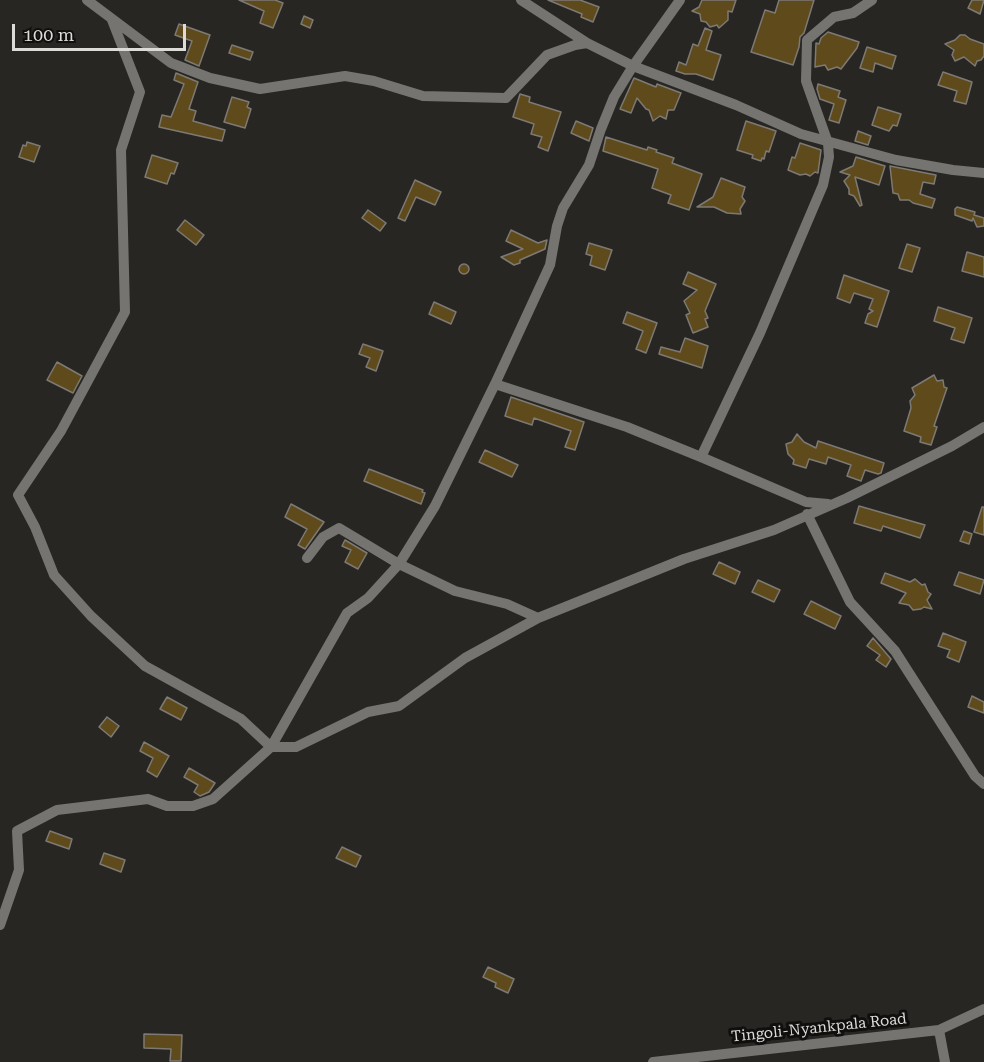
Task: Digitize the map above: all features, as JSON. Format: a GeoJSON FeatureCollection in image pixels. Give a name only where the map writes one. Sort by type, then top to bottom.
{"type":"FeatureCollection","features":[{"type":"Feature","properties":{"kind":"street"},"geometry":{"type":"LineString","coordinates":[[87,0],[171,63],[210,78],[260,89],[345,76],[374,81],[423,96],[506,98],[546,55],[587,43]]}},
{"type":"Feature","properties":{"kind":"street"},"geometry":{"type":"LineString","coordinates":[[521,0],[587,43],[633,66],[736,105],[801,134],[896,160],[984,173]]}},
{"type":"Feature","properties":{"kind":"street"},"geometry":{"type":"LineString","coordinates":[[0,925],[19,870],[17,831],[57,810],[148,799],[167,806],[193,807],[213,799],[271,747],[347,613],[368,598],[399,564],[435,506],[550,265],[557,226],[563,208],[589,165],[614,98],[633,66],[680,0]]}},
{"type":"Feature","properties":{"kind":"street"},"geometry":{"type":"LineString","coordinates":[[701,457],[760,333],[823,185],[829,157],[828,143],[806,81],[807,40],[834,17],[853,13],[872,0]]}},
{"type":"Feature","properties":{"kind":"street"},"geometry":{"type":"LineString","coordinates":[[112,20],[140,92],[121,150],[125,312],[61,431],[18,495],[35,527],[54,575],[91,615],[145,666],[241,719],[271,747],[296,747],[368,712],[399,706],[465,658],[538,618],[684,559],[774,530],[847,498],[952,446],[984,427]]}},
{"type":"Feature","properties":{"kind":"street"},"geometry":{"type":"LineString","coordinates":[[495,384],[627,427],[806,502],[831,504]]}},
{"type":"Feature","properties":{"kind":"street"},"geometry":{"type":"LineString","coordinates":[[807,514],[850,602],[895,651],[975,776],[984,784]]}},
{"type":"Feature","properties":{"kind":"street"},"geometry":{"type":"LineString","coordinates":[[307,558],[323,537],[339,528],[399,564],[455,591],[507,604],[538,618]]}},
{"type":"Feature","properties":{"kind":"street","name":"Tingoli-Nyankpala Road"},"geometry":{"type":"LineString","coordinates":[[653,1062],[939,1030],[984,1009]]}},
{"type":"Feature","properties":{"kind":"street"},"geometry":{"type":"LineString","coordinates":[[939,1030],[945,1062]]}},
{"type":"Feature","properties":{"kind":"building"},"geometry":{"type":"Polygon","coordinates":[[[239,0],[275,0],[283,3],[273,28],[260,23],[264,11],[239,0]]]}},
{"type":"Feature","properties":{"kind":"building"},"geometry":{"type":"Polygon","coordinates":[[[548,0],[580,0],[599,7],[593,22],[581,17],[582,14],[548,0]]]}},
{"type":"Feature","properties":{"kind":"building"},"geometry":{"type":"Polygon","coordinates":[[[702,0],[736,0],[732,12],[728,11],[728,20],[719,28],[717,25],[710,27],[706,22],[701,21],[700,14],[692,11],[699,7],[702,0]]]}},
{"type":"Feature","properties":{"kind":"building"},"geometry":{"type":"Polygon","coordinates":[[[779,0],[814,0],[804,33],[800,37],[793,65],[751,52],[765,10],[775,13],[779,0]]]}},
{"type":"Feature","properties":{"kind":"building"},"geometry":{"type":"Polygon","coordinates":[[[972,0],[984,0],[980,14],[968,8],[972,0]]]}},
{"type":"Feature","properties":{"kind":"building"},"geometry":{"type":"Polygon","coordinates":[[[304,16],[313,20],[310,28],[301,24],[304,16]]]}},
{"type":"Feature","properties":{"kind":"building"},"geometry":{"type":"Polygon","coordinates":[[[179,24],[210,35],[199,66],[185,60],[192,41],[175,35],[179,24]]]}},
{"type":"Feature","properties":{"kind":"building"},"geometry":{"type":"Polygon","coordinates":[[[705,28],[712,31],[706,50],[721,55],[713,80],[696,74],[676,71],[679,62],[686,65],[693,44],[698,46],[705,28]]]}},
{"type":"Feature","properties":{"kind":"building"},"geometry":{"type":"Polygon","coordinates":[[[828,32],[859,42],[841,69],[837,67],[828,70],[825,65],[815,67],[816,43],[819,44],[821,38],[828,32]]]}},
{"type":"Feature","properties":{"kind":"building"},"geometry":{"type":"Polygon","coordinates":[[[960,35],[984,44],[984,56],[977,61],[975,66],[964,57],[955,61],[952,55],[954,50],[945,44],[960,35]]]}},
{"type":"Feature","properties":{"kind":"building"},"geometry":{"type":"Polygon","coordinates":[[[232,45],[253,52],[250,60],[229,53],[232,45]]]}},
{"type":"Feature","properties":{"kind":"building"},"geometry":{"type":"Polygon","coordinates":[[[867,47],[896,56],[892,69],[875,63],[873,72],[860,68],[867,47]]]}},
{"type":"Feature","properties":{"kind":"building"},"geometry":{"type":"Polygon","coordinates":[[[943,72],[972,82],[966,104],[954,101],[957,91],[938,85],[943,72]]]}},
{"type":"Feature","properties":{"kind":"building"},"geometry":{"type":"Polygon","coordinates":[[[176,73],[198,82],[189,109],[196,111],[193,121],[225,130],[222,141],[159,127],[162,115],[171,117],[184,84],[174,80],[176,73]]]}},
{"type":"Feature","properties":{"kind":"building"},"geometry":{"type":"Polygon","coordinates":[[[634,78],[656,87],[657,84],[681,93],[674,110],[668,110],[666,119],[660,116],[653,121],[649,110],[637,98],[631,113],[620,109],[634,78]]]}},
{"type":"Feature","properties":{"kind":"building"},"geometry":{"type":"Polygon","coordinates":[[[818,84],[840,91],[838,97],[846,100],[839,123],[829,120],[834,104],[820,99],[818,84]]]}},
{"type":"Feature","properties":{"kind":"building"},"geometry":{"type":"Polygon","coordinates":[[[520,94],[530,97],[529,102],[561,112],[548,151],[538,147],[542,137],[531,134],[534,124],[513,117],[520,94]]]}},
{"type":"Feature","properties":{"kind":"building"},"geometry":{"type":"Polygon","coordinates":[[[232,97],[249,102],[247,107],[251,109],[245,128],[224,122],[232,97]]]}},
{"type":"Feature","properties":{"kind":"building"},"geometry":{"type":"Polygon","coordinates":[[[878,107],[901,114],[897,126],[893,125],[889,131],[872,125],[878,107]]]}},
{"type":"Feature","properties":{"kind":"building"},"geometry":{"type":"Polygon","coordinates":[[[576,121],[593,128],[589,141],[571,133],[576,121]]]}},
{"type":"Feature","properties":{"kind":"building"},"geometry":{"type":"Polygon","coordinates":[[[746,121],[776,131],[769,152],[766,151],[761,161],[752,158],[753,155],[737,150],[746,121]]]}},
{"type":"Feature","properties":{"kind":"building"},"geometry":{"type":"Polygon","coordinates":[[[858,131],[871,136],[868,145],[855,141],[858,131]]]}},
{"type":"Feature","properties":{"kind":"building"},"geometry":{"type":"Polygon","coordinates":[[[606,137],[647,150],[648,147],[657,150],[656,152],[674,158],[672,163],[702,174],[689,210],[668,203],[671,195],[652,188],[658,169],[603,151],[606,137]]]}},
{"type":"Feature","properties":{"kind":"building"},"geometry":{"type":"Polygon","coordinates":[[[27,142],[40,146],[34,162],[19,157],[23,145],[26,146],[27,142]]]}},
{"type":"Feature","properties":{"kind":"building"},"geometry":{"type":"Polygon","coordinates":[[[800,143],[821,150],[818,173],[815,172],[810,176],[800,175],[788,170],[800,143]]]}},
{"type":"Feature","properties":{"kind":"building"},"geometry":{"type":"Polygon","coordinates":[[[152,155],[178,163],[167,184],[145,177],[152,155]]]}},
{"type":"Feature","properties":{"kind":"building"},"geometry":{"type":"Polygon","coordinates":[[[856,157],[885,166],[879,185],[855,177],[862,205],[860,206],[854,196],[849,194],[844,181],[850,175],[840,172],[853,166],[856,157]]]}},
{"type":"Feature","properties":{"kind":"building"},"geometry":{"type":"Polygon","coordinates":[[[890,166],[936,175],[934,184],[923,182],[920,194],[935,199],[932,208],[909,200],[900,200],[898,194],[893,193],[890,166]]]}},
{"type":"Feature","properties":{"kind":"building"},"geometry":{"type":"Polygon","coordinates":[[[721,178],[745,187],[742,197],[745,201],[740,209],[741,214],[727,213],[714,207],[697,207],[713,197],[721,178]]]}},
{"type":"Feature","properties":{"kind":"building"},"geometry":{"type":"Polygon","coordinates":[[[415,180],[441,192],[435,205],[416,197],[405,221],[398,218],[415,180]]]}},
{"type":"Feature","properties":{"kind":"building"},"geometry":{"type":"Polygon","coordinates":[[[957,207],[975,212],[974,215],[984,218],[984,226],[977,227],[973,218],[972,221],[955,215],[957,207]]]}},
{"type":"Feature","properties":{"kind":"building"},"geometry":{"type":"Polygon","coordinates":[[[368,210],[386,223],[380,231],[362,218],[368,210]]]}},
{"type":"Feature","properties":{"kind":"building"},"geometry":{"type":"Polygon","coordinates":[[[185,220],[204,235],[196,245],[177,230],[185,220]]]}},
{"type":"Feature","properties":{"kind":"building"},"geometry":{"type":"Polygon","coordinates":[[[511,230],[538,243],[547,240],[545,249],[514,265],[501,257],[523,249],[506,241],[511,230]]]}},
{"type":"Feature","properties":{"kind":"building"},"geometry":{"type":"Polygon","coordinates":[[[589,243],[612,250],[605,270],[590,265],[592,256],[586,254],[589,243]]]}},
{"type":"Feature","properties":{"kind":"building"},"geometry":{"type":"Polygon","coordinates":[[[907,244],[920,248],[912,272],[899,268],[907,244]]]}},
{"type":"Feature","properties":{"kind":"building"},"geometry":{"type":"Polygon","coordinates":[[[967,252],[984,257],[984,277],[962,271],[967,252]]]}},
{"type":"Feature","properties":{"kind":"building"},"geometry":{"type":"Polygon","coordinates":[[[464,264],[469,269],[464,274],[459,269],[464,264]]]}},
{"type":"Feature","properties":{"kind":"building"},"geometry":{"type":"Polygon","coordinates":[[[688,272],[716,284],[705,311],[708,327],[693,333],[686,315],[690,313],[684,301],[697,290],[683,284],[688,272]]]}},
{"type":"Feature","properties":{"kind":"building"},"geometry":{"type":"Polygon","coordinates":[[[844,275],[889,291],[877,327],[865,323],[868,314],[873,311],[869,309],[873,299],[854,293],[850,303],[837,298],[844,275]]]}},
{"type":"Feature","properties":{"kind":"building"},"geometry":{"type":"Polygon","coordinates":[[[434,302],[456,312],[451,324],[429,314],[434,302]]]}},
{"type":"Feature","properties":{"kind":"building"},"geometry":{"type":"Polygon","coordinates":[[[938,307],[972,318],[964,343],[951,339],[955,328],[934,321],[938,307]]]}},
{"type":"Feature","properties":{"kind":"building"},"geometry":{"type":"Polygon","coordinates":[[[627,312],[657,323],[646,353],[636,349],[643,331],[623,323],[627,312]]]}},
{"type":"Feature","properties":{"kind":"building"},"geometry":{"type":"Polygon","coordinates":[[[685,338],[708,346],[702,368],[659,354],[661,347],[680,352],[685,338]]]}},
{"type":"Feature","properties":{"kind":"building"},"geometry":{"type":"Polygon","coordinates":[[[363,344],[383,351],[376,371],[366,367],[370,358],[359,354],[363,344]]]}},
{"type":"Feature","properties":{"kind":"building"},"geometry":{"type":"Polygon","coordinates":[[[57,362],[82,376],[73,393],[47,380],[57,362]]]}},
{"type":"Feature","properties":{"kind":"building"},"geometry":{"type":"Polygon","coordinates":[[[934,375],[937,381],[943,380],[944,387],[947,388],[934,426],[937,427],[931,445],[920,442],[921,437],[904,431],[911,408],[910,401],[915,395],[912,388],[934,375]]]}},
{"type":"Feature","properties":{"kind":"building"},"geometry":{"type":"Polygon","coordinates":[[[511,397],[584,422],[575,450],[565,447],[571,431],[534,418],[532,425],[505,416],[511,397]]]}},
{"type":"Feature","properties":{"kind":"building"},"geometry":{"type":"Polygon","coordinates":[[[797,434],[804,442],[816,448],[818,441],[884,463],[881,473],[865,470],[861,481],[847,476],[851,465],[828,457],[826,464],[809,459],[806,468],[793,464],[794,460],[788,454],[786,444],[792,442],[797,434]]]}},
{"type":"Feature","properties":{"kind":"building"},"geometry":{"type":"Polygon","coordinates":[[[485,450],[518,465],[512,477],[479,462],[485,450]]]}},
{"type":"Feature","properties":{"kind":"building"},"geometry":{"type":"Polygon","coordinates":[[[369,469],[423,490],[422,492],[425,493],[421,504],[364,481],[369,469]]]}},
{"type":"Feature","properties":{"kind":"building"},"geometry":{"type":"Polygon","coordinates":[[[291,504],[324,522],[305,549],[298,545],[307,529],[285,517],[291,504]]]}},
{"type":"Feature","properties":{"kind":"building"},"geometry":{"type":"Polygon","coordinates":[[[859,506],[925,525],[920,538],[883,526],[881,531],[854,523],[859,506]]]}},
{"type":"Feature","properties":{"kind":"building"},"geometry":{"type":"Polygon","coordinates":[[[982,507],[984,507],[984,535],[974,532],[982,507]]]}},
{"type":"Feature","properties":{"kind":"building"},"geometry":{"type":"Polygon","coordinates":[[[964,531],[972,534],[969,544],[960,541],[964,531]]]}},
{"type":"Feature","properties":{"kind":"building"},"geometry":{"type":"Polygon","coordinates":[[[345,540],[367,553],[358,569],[345,562],[351,550],[342,546],[345,540]]]}},
{"type":"Feature","properties":{"kind":"building"},"geometry":{"type":"Polygon","coordinates":[[[719,562],[740,572],[735,584],[713,574],[719,562]]]}},
{"type":"Feature","properties":{"kind":"building"},"geometry":{"type":"Polygon","coordinates":[[[959,572],[984,580],[980,594],[954,585],[959,572]]]}},
{"type":"Feature","properties":{"kind":"building"},"geometry":{"type":"Polygon","coordinates":[[[885,573],[910,582],[915,579],[922,585],[925,584],[931,594],[927,600],[932,609],[924,607],[913,610],[909,605],[899,603],[906,593],[881,583],[885,573]]]}},
{"type":"Feature","properties":{"kind":"building"},"geometry":{"type":"Polygon","coordinates":[[[758,580],[780,590],[774,602],[752,592],[758,580]]]}},
{"type":"Feature","properties":{"kind":"building"},"geometry":{"type":"Polygon","coordinates":[[[811,601],[841,616],[835,629],[804,614],[811,601]]]}},
{"type":"Feature","properties":{"kind":"building"},"geometry":{"type":"Polygon","coordinates":[[[943,633],[966,642],[959,662],[947,657],[950,650],[938,646],[943,633]]]}},
{"type":"Feature","properties":{"kind":"building"},"geometry":{"type":"Polygon","coordinates":[[[873,638],[891,659],[886,667],[876,660],[880,655],[867,646],[873,638]]]}},
{"type":"Feature","properties":{"kind":"building"},"geometry":{"type":"Polygon","coordinates":[[[972,696],[984,702],[984,713],[968,707],[972,696]]]}},
{"type":"Feature","properties":{"kind":"building"},"geometry":{"type":"Polygon","coordinates":[[[167,697],[187,708],[181,720],[160,709],[167,697]]]}},
{"type":"Feature","properties":{"kind":"building"},"geometry":{"type":"Polygon","coordinates":[[[107,717],[119,726],[111,737],[99,727],[107,717]]]}},
{"type":"Feature","properties":{"kind":"building"},"geometry":{"type":"Polygon","coordinates":[[[144,742],[169,756],[157,777],[147,771],[153,758],[140,751],[144,742]]]}},
{"type":"Feature","properties":{"kind":"building"},"geometry":{"type":"Polygon","coordinates":[[[189,768],[215,783],[209,792],[200,796],[194,792],[198,785],[184,777],[189,768]]]}},
{"type":"Feature","properties":{"kind":"building"},"geometry":{"type":"Polygon","coordinates":[[[50,831],[72,839],[69,849],[46,841],[50,831]]]}},
{"type":"Feature","properties":{"kind":"building"},"geometry":{"type":"Polygon","coordinates":[[[342,847],[361,856],[356,867],[336,858],[342,847]]]}},
{"type":"Feature","properties":{"kind":"building"},"geometry":{"type":"Polygon","coordinates":[[[104,853],[125,860],[121,872],[100,864],[104,853]]]}},
{"type":"Feature","properties":{"kind":"building"},"geometry":{"type":"Polygon","coordinates":[[[488,967],[514,979],[508,993],[495,987],[496,983],[483,977],[488,967]]]}},
{"type":"Feature","properties":{"kind":"building"},"geometry":{"type":"Polygon","coordinates":[[[144,1034],[182,1035],[181,1061],[170,1061],[171,1049],[144,1048],[144,1034]]]}}]}
